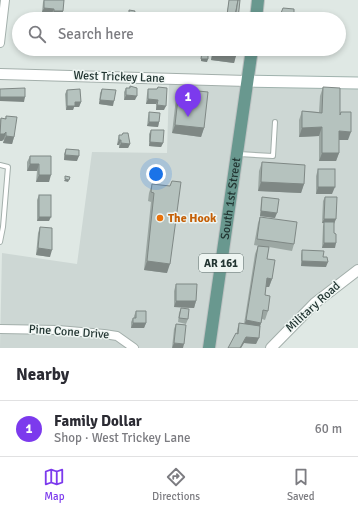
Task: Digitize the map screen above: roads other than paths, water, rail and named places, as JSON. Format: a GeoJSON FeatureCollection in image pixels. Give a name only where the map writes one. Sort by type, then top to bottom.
{"type":"FeatureCollection","features":[{"type":"Feature","properties":{"kind":"main road"},"geometry":{"type":"LineString","coordinates":[[257,12],[258,0]]}},
{"type":"Feature","properties":{"kind":"main road","name":"South 1st Street"},"geometry":{"type":"LineString","coordinates":[[209,348],[251,56]]}},
{"type":"Feature","properties":{"kind":"main road","name":"West Trickey Lane"},"geometry":{"type":"LineString","coordinates":[[247,81],[358,83]]}},
{"type":"Feature","properties":{"kind":"street"},"geometry":{"type":"LineString","coordinates":[[0,43],[5,0]]}},
{"type":"Feature","properties":{"kind":"street","name":"West Trickey Lane"},"geometry":{"type":"LineString","coordinates":[[0,74],[247,81]]}},
{"type":"Feature","properties":{"kind":"street","name":"Military Road"},"geometry":{"type":"LineString","coordinates":[[271,348],[315,303],[358,270]]}},
{"type":"Feature","properties":{"kind":"street","name":"Pine Cone Drive"},"geometry":{"type":"LineString","coordinates":[[0,329],[58,330],[104,334],[117,336],[134,348]]}},
{"type":"Feature","properties":{"kind":"lane"},"geometry":{"type":"LineString","coordinates":[[237,153],[273,156],[275,122]]}},
{"type":"Feature","properties":{"kind":"lane"},"geometry":{"type":"LineString","coordinates":[[0,165],[8,167],[3,227],[0,242]]}},
{"type":"Feature","properties":{"kind":"place","name":"Family Dollar"},"geometry":{"type":"Point","coordinates":[188,117]}},
{"type":"Feature","properties":{"kind":"place","name":"The Hook"},"geometry":{"type":"Point","coordinates":[160,218]}}]}
